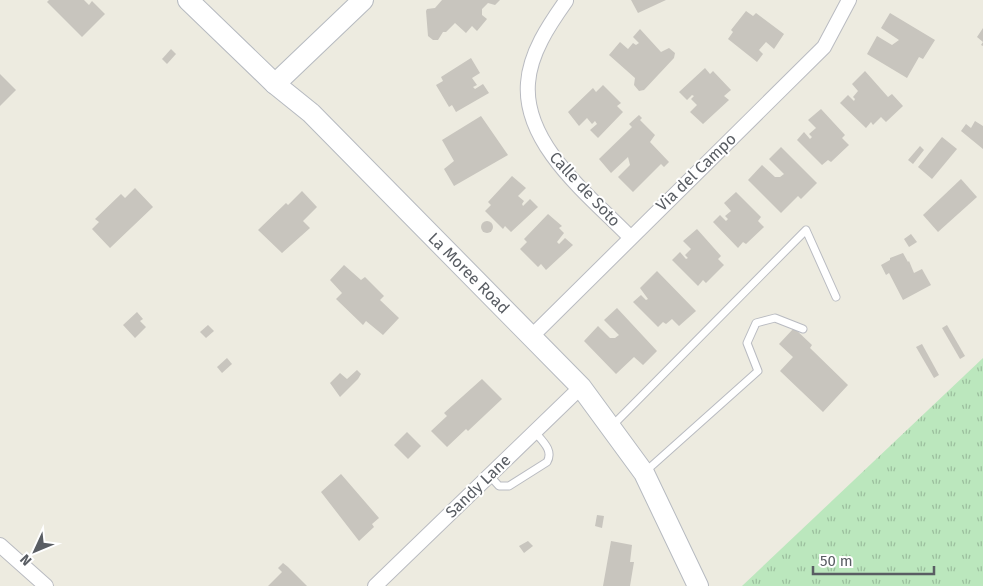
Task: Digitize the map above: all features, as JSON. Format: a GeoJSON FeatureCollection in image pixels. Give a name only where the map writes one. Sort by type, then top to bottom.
{"type":"FeatureCollection","features":[{"type":"Feature","properties":{"kind":"street","name":"La Moree Road"},"geometry":{"type":"LineString","coordinates":[[188,0],[276,84],[310,113],[581,387],[644,473],[698,586]]}},
{"type":"Feature","properties":{"kind":"street"},"geometry":{"type":"LineString","coordinates":[[276,84],[363,0]]}},
{"type":"Feature","properties":{"kind":"street","name":"Via del Campo"},"geometry":{"type":"LineString","coordinates":[[532,336],[824,47],[849,0]]}},
{"type":"Feature","properties":{"kind":"street","name":"Calle de Soto"},"geometry":{"type":"LineString","coordinates":[[566,1],[549,26],[534,56],[528,83],[530,108],[545,146],[563,169],[630,237]]}},
{"type":"Feature","properties":{"kind":"street","name":"Sandy Lane"},"geometry":{"type":"LineString","coordinates":[[375,586],[581,387]]}},
{"type":"Feature","properties":{"kind":"street"},"geometry":{"type":"LineString","coordinates":[[0,545],[46,586]]}},
{"type":"Feature","properties":{"kind":"lane"},"geometry":{"type":"LineString","coordinates":[[611,426],[806,230],[836,297]]}},
{"type":"Feature","properties":{"kind":"lane"},"geometry":{"type":"LineString","coordinates":[[644,473],[758,371],[747,343],[756,324],[775,318],[803,329]]}},
{"type":"Feature","properties":{"kind":"lane"},"geometry":{"type":"LineString","coordinates":[[489,475],[499,486],[509,486],[547,462],[551,456],[550,451],[534,432]]}},
{"type":"Feature","properties":{"kind":"green space"},"geometry":{"type":"Polygon","coordinates":[[[983,358],[983,586],[742,586],[983,358]]]}},
{"type":"Feature","properties":{"kind":"building"},"geometry":{"type":"Polygon","coordinates":[[[49,0],[84,0],[89,5],[92,1],[105,14],[82,37],[47,2],[49,0]]]}},
{"type":"Feature","properties":{"kind":"building"},"geometry":{"type":"Polygon","coordinates":[[[442,0],[500,0],[495,5],[488,3],[482,9],[482,15],[487,19],[477,31],[472,26],[466,33],[455,23],[446,32],[443,32],[438,40],[433,40],[428,36],[426,11],[427,9],[435,8],[442,0]]]}},
{"type":"Feature","properties":{"kind":"building"},"geometry":{"type":"Polygon","coordinates":[[[631,0],[666,0],[638,13],[631,0]]]}},
{"type":"Feature","properties":{"kind":"building"},"geometry":{"type":"Polygon","coordinates":[[[746,11],[753,16],[756,13],[784,34],[774,49],[766,42],[759,50],[763,54],[757,62],[728,39],[733,32],[731,30],[746,11]]]}},
{"type":"Feature","properties":{"kind":"building"},"geometry":{"type":"Polygon","coordinates":[[[890,13],[935,40],[923,59],[919,57],[907,78],[867,54],[877,36],[892,45],[899,40],[881,28],[890,13]]]}},
{"type":"Feature","properties":{"kind":"building"},"geometry":{"type":"Polygon","coordinates":[[[983,28],[983,42],[977,37],[983,28]]]}},
{"type":"Feature","properties":{"kind":"building"},"geometry":{"type":"Polygon","coordinates":[[[640,29],[661,52],[669,48],[675,53],[674,58],[644,90],[639,91],[634,85],[635,78],[609,55],[620,42],[628,49],[633,43],[636,45],[639,43],[633,37],[640,29]]]}},
{"type":"Feature","properties":{"kind":"building"},"geometry":{"type":"Polygon","coordinates":[[[171,49],[176,54],[167,64],[162,59],[171,49]]]}},
{"type":"Feature","properties":{"kind":"building"},"geometry":{"type":"Polygon","coordinates":[[[471,58],[480,73],[472,78],[477,85],[473,87],[475,89],[483,84],[489,93],[456,112],[452,105],[449,107],[436,85],[443,81],[441,77],[471,58]]]}},
{"type":"Feature","properties":{"kind":"building"},"geometry":{"type":"Polygon","coordinates":[[[705,68],[710,74],[713,71],[731,90],[724,96],[729,100],[703,124],[690,112],[697,105],[691,99],[694,96],[692,95],[687,100],[679,92],[705,68]]]}},
{"type":"Feature","properties":{"kind":"building"},"geometry":{"type":"Polygon","coordinates":[[[865,71],[888,97],[892,94],[903,106],[886,122],[881,117],[873,125],[871,122],[866,128],[840,103],[848,95],[854,101],[853,97],[858,91],[852,84],[865,71]]]}},
{"type":"Feature","properties":{"kind":"building"},"geometry":{"type":"Polygon","coordinates":[[[0,74],[16,90],[0,106],[0,74]]]}},
{"type":"Feature","properties":{"kind":"building"},"geometry":{"type":"Polygon","coordinates":[[[603,85],[621,103],[617,106],[623,112],[598,138],[590,130],[597,124],[595,121],[592,124],[587,118],[579,126],[568,112],[593,88],[596,92],[603,85]]]}},
{"type":"Feature","properties":{"kind":"building"},"geometry":{"type":"Polygon","coordinates":[[[821,109],[845,135],[842,138],[849,145],[831,162],[828,160],[822,165],[797,140],[804,132],[810,139],[812,137],[809,134],[816,128],[808,120],[821,109]]]}},
{"type":"Feature","properties":{"kind":"building"},"geometry":{"type":"Polygon","coordinates":[[[639,115],[642,118],[640,120],[655,135],[650,142],[669,162],[664,167],[661,164],[633,192],[618,177],[630,165],[628,157],[611,173],[599,159],[632,127],[629,124],[639,115]]]}},
{"type":"Feature","properties":{"kind":"building"},"geometry":{"type":"Polygon","coordinates":[[[481,116],[508,155],[454,186],[444,169],[454,161],[442,140],[481,116]]]}},
{"type":"Feature","properties":{"kind":"building"},"geometry":{"type":"Polygon","coordinates":[[[975,121],[983,126],[983,149],[961,131],[966,124],[971,128],[975,121]]]}},
{"type":"Feature","properties":{"kind":"building"},"geometry":{"type":"Polygon","coordinates":[[[942,137],[957,149],[932,179],[918,167],[942,137]]]}},
{"type":"Feature","properties":{"kind":"building"},"geometry":{"type":"Polygon","coordinates":[[[920,146],[924,150],[913,164],[908,160],[920,146]]]}},
{"type":"Feature","properties":{"kind":"building"},"geometry":{"type":"Polygon","coordinates":[[[781,147],[817,183],[801,199],[798,196],[781,213],[748,180],[762,165],[775,177],[780,177],[784,174],[769,159],[781,147]]]}},
{"type":"Feature","properties":{"kind":"building"},"geometry":{"type":"Polygon","coordinates":[[[512,176],[526,188],[518,196],[524,201],[523,206],[530,199],[538,207],[511,232],[505,226],[503,229],[485,211],[491,205],[488,202],[512,176]]]}},
{"type":"Feature","properties":{"kind":"building"},"geometry":{"type":"Polygon","coordinates":[[[961,179],[977,197],[938,232],[923,215],[961,179]]]}},
{"type":"Feature","properties":{"kind":"building"},"geometry":{"type":"Polygon","coordinates":[[[135,188],[153,207],[110,248],[92,229],[99,222],[95,219],[121,194],[125,198],[135,188]]]}},
{"type":"Feature","properties":{"kind":"building"},"geometry":{"type":"Polygon","coordinates":[[[302,191],[317,207],[303,221],[310,228],[282,253],[258,230],[286,203],[288,205],[302,191]]]}},
{"type":"Feature","properties":{"kind":"building"},"geometry":{"type":"Polygon","coordinates":[[[736,192],[761,217],[758,221],[764,227],[746,244],[743,242],[738,248],[713,222],[720,215],[726,221],[728,219],[725,216],[731,211],[724,203],[736,192]]]}},
{"type":"Feature","properties":{"kind":"building"},"geometry":{"type":"Polygon","coordinates":[[[548,214],[562,226],[559,228],[564,233],[557,242],[559,244],[565,238],[573,245],[546,270],[541,264],[538,267],[520,249],[527,242],[524,239],[548,214]]]}},
{"type":"Feature","properties":{"kind":"building"},"geometry":{"type":"Polygon","coordinates":[[[485,221],[489,221],[493,227],[489,233],[485,233],[481,229],[481,225],[485,221]]]}},
{"type":"Feature","properties":{"kind":"building"},"geometry":{"type":"Polygon","coordinates":[[[697,229],[721,256],[718,259],[724,265],[706,283],[703,280],[698,286],[672,260],[680,252],[686,259],[688,258],[685,255],[691,249],[683,241],[697,229]]]}},
{"type":"Feature","properties":{"kind":"building"},"geometry":{"type":"Polygon","coordinates":[[[911,234],[917,242],[909,247],[904,239],[911,234]]]}},
{"type":"Feature","properties":{"kind":"building"},"geometry":{"type":"Polygon","coordinates":[[[903,253],[914,273],[922,269],[931,285],[903,300],[889,273],[886,275],[881,265],[890,260],[890,258],[903,253]]]}},
{"type":"Feature","properties":{"kind":"building"},"geometry":{"type":"Polygon","coordinates":[[[344,265],[361,280],[365,277],[384,296],[380,300],[399,318],[383,335],[366,321],[363,325],[336,299],[342,293],[330,280],[344,265]]]}},
{"type":"Feature","properties":{"kind":"building"},"geometry":{"type":"Polygon","coordinates":[[[657,271],[696,311],[679,326],[672,319],[666,324],[663,322],[658,327],[633,302],[641,295],[646,300],[648,299],[640,288],[657,271]]]}},
{"type":"Feature","properties":{"kind":"building"},"geometry":{"type":"Polygon","coordinates":[[[617,308],[657,351],[643,365],[634,357],[616,374],[584,341],[598,326],[610,338],[615,338],[619,335],[604,320],[617,308]]]}},
{"type":"Feature","properties":{"kind":"building"},"geometry":{"type":"Polygon","coordinates":[[[137,312],[143,319],[140,321],[146,327],[135,338],[123,325],[137,312]]]}},
{"type":"Feature","properties":{"kind":"building"},"geometry":{"type":"Polygon","coordinates":[[[208,325],[214,331],[206,338],[200,332],[208,325]]]}},
{"type":"Feature","properties":{"kind":"building"},"geometry":{"type":"Polygon","coordinates":[[[947,325],[965,356],[960,359],[942,328],[947,325]]]}},
{"type":"Feature","properties":{"kind":"building"},"geometry":{"type":"Polygon","coordinates":[[[794,328],[812,345],[810,348],[848,385],[823,412],[780,371],[793,357],[779,344],[794,328]]]}},
{"type":"Feature","properties":{"kind":"building"},"geometry":{"type":"Polygon","coordinates":[[[922,344],[939,375],[934,378],[916,347],[922,344]]]}},
{"type":"Feature","properties":{"kind":"building"},"geometry":{"type":"Polygon","coordinates":[[[227,358],[232,364],[222,373],[217,367],[227,358]]]}},
{"type":"Feature","properties":{"kind":"building"},"geometry":{"type":"Polygon","coordinates":[[[357,370],[361,374],[358,379],[340,397],[330,383],[340,373],[347,379],[357,370]]]}},
{"type":"Feature","properties":{"kind":"building"},"geometry":{"type":"Polygon","coordinates":[[[482,379],[502,399],[468,431],[466,429],[447,447],[431,431],[447,416],[444,413],[482,379]]]}},
{"type":"Feature","properties":{"kind":"building"},"geometry":{"type":"Polygon","coordinates":[[[407,432],[421,446],[408,459],[394,445],[407,432]]]}},
{"type":"Feature","properties":{"kind":"building"},"geometry":{"type":"Polygon","coordinates":[[[341,474],[379,518],[372,524],[374,527],[359,541],[321,492],[341,474]]]}},
{"type":"Feature","properties":{"kind":"building"},"geometry":{"type":"Polygon","coordinates":[[[597,515],[604,516],[602,528],[595,526],[597,515]]]}},
{"type":"Feature","properties":{"kind":"building"},"geometry":{"type":"Polygon","coordinates":[[[528,541],[533,546],[524,553],[519,546],[528,541]]]}},
{"type":"Feature","properties":{"kind":"building"},"geometry":{"type":"Polygon","coordinates":[[[611,541],[632,545],[630,562],[634,562],[630,586],[603,586],[611,541]]]}},
{"type":"Feature","properties":{"kind":"building"},"geometry":{"type":"Polygon","coordinates":[[[283,563],[307,586],[268,586],[282,572],[278,568],[283,563]]]}}]}
